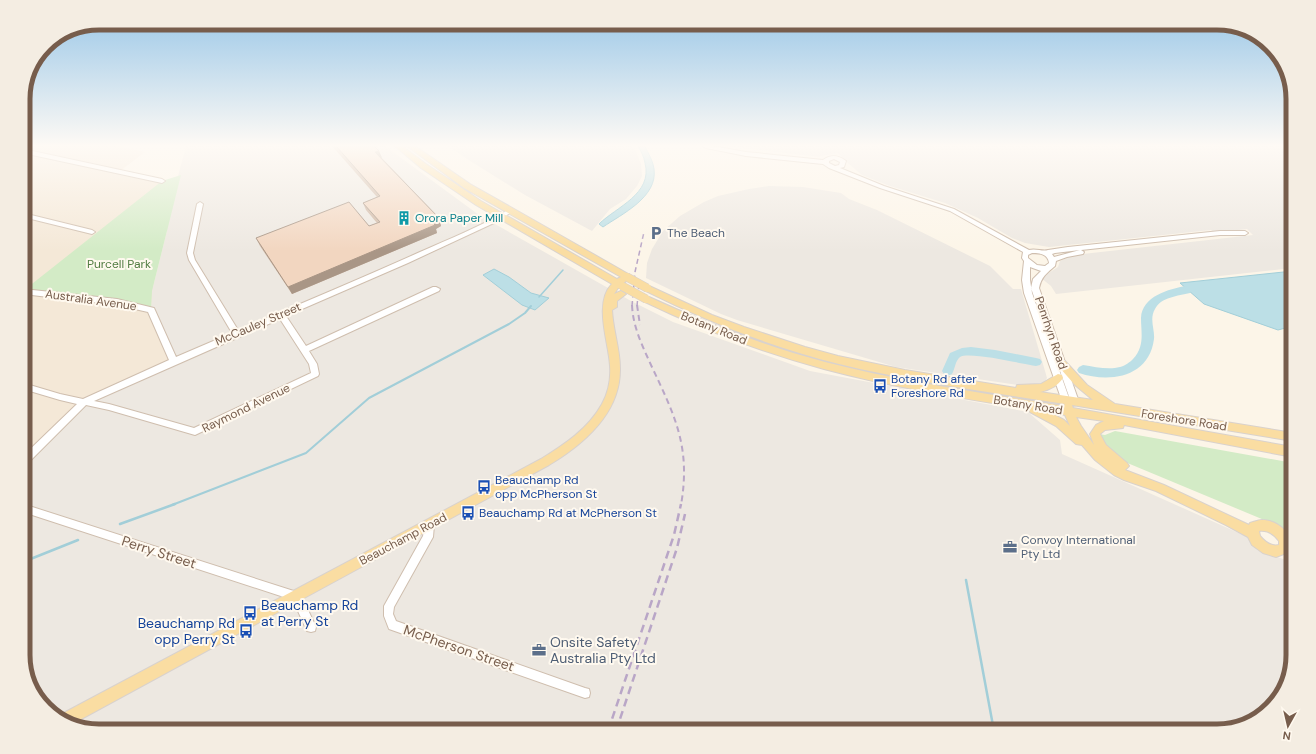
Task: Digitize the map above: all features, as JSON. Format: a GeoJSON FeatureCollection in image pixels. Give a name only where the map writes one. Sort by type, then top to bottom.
{"type":"FeatureCollection","features":[{"type":"Feature","properties":{"kind":"main road","name":"Botany Road"},"geometry":{"type":"LineString","coordinates":[[447,181],[502,216],[622,283],[647,288],[714,320],[778,343],[857,365],[961,383],[1072,407],[1086,431],[1100,450],[1109,458],[1152,484]]}},
{"type":"Feature","properties":{"kind":"main road","name":"Botany Road"},"geometry":{"type":"LineString","coordinates":[[460,181],[510,211],[646,298],[680,315],[745,341],[818,364],[887,380],[1025,404],[1072,407]]}},
{"type":"Feature","properties":{"kind":"main road","name":"Beauchamp Road"},"geometry":{"type":"LineString","coordinates":[[69,717],[429,525],[569,448],[591,428],[607,405],[616,379],[616,359],[609,321],[612,315],[612,302],[622,283]]}},
{"type":"Feature","properties":{"kind":"main road"},"geometry":{"type":"LineString","coordinates":[[1062,364],[1090,394],[1120,409]]}},
{"type":"Feature","properties":{"kind":"main road"},"geometry":{"type":"LineString","coordinates":[[961,383],[1042,389],[1051,385],[1058,378]]}},
{"type":"Feature","properties":{"kind":"main road"},"geometry":{"type":"LineString","coordinates":[[1025,404],[1060,423],[1098,456]]}},
{"type":"Feature","properties":{"kind":"main road","name":"Botany Road"},"geometry":{"type":"LineString","coordinates":[[1072,407],[1073,423],[1082,438],[1107,464],[1126,476],[1152,484],[1209,509],[1218,516],[1253,530]]}},
{"type":"Feature","properties":{"kind":"main road","name":"Foreshore Road"},"geometry":{"type":"LineString","coordinates":[[1072,407],[1120,409],[1286,436]]}},
{"type":"Feature","properties":{"kind":"main road","name":"Foreshore Road"},"geometry":{"type":"LineString","coordinates":[[1072,407],[1153,426],[1286,451]]}},
{"type":"Feature","properties":{"kind":"main road"},"geometry":{"type":"LineString","coordinates":[[1123,466],[1098,443],[1095,438],[1096,432],[1104,425],[1153,426]]}},
{"type":"Feature","properties":{"kind":"main road"},"geometry":{"type":"LineString","coordinates":[[1286,542],[1273,528],[1262,525],[1253,530],[1257,542],[1266,548],[1277,552],[1286,548]]}},
{"type":"Feature","properties":{"kind":"street"},"geometry":{"type":"LineString","coordinates":[[868,181],[931,202],[970,219],[1004,238],[1027,257],[1036,267],[1047,268]]}},
{"type":"Feature","properties":{"kind":"street"},"geometry":{"type":"LineString","coordinates":[[200,204],[190,253],[192,260],[236,333]]}},
{"type":"Feature","properties":{"kind":"street","name":"McCauley Street"},"geometry":{"type":"LineString","coordinates":[[30,455],[84,402],[173,360],[406,261],[510,211]]}},
{"type":"Feature","properties":{"kind":"street"},"geometry":{"type":"LineString","coordinates":[[30,217],[92,232]]}},
{"type":"Feature","properties":{"kind":"street"},"geometry":{"type":"LineString","coordinates":[[1027,257],[1036,250],[1047,254],[1053,260],[1071,251],[1220,233],[1245,233],[1223,237],[1071,251],[1053,251],[1047,254]]}},
{"type":"Feature","properties":{"kind":"street","name":"Penrhyn Road"},"geometry":{"type":"LineString","coordinates":[[1027,257],[1028,293],[1058,378],[1072,407]]}},
{"type":"Feature","properties":{"kind":"street","name":"Penrhyn Road"},"geometry":{"type":"LineString","coordinates":[[1053,260],[1051,266],[1047,268],[1037,279],[1035,288],[1062,364],[1072,407]]}},
{"type":"Feature","properties":{"kind":"street"},"geometry":{"type":"LineString","coordinates":[[304,350],[436,290]]}},
{"type":"Feature","properties":{"kind":"street","name":"Australia Avenue"},"geometry":{"type":"LineString","coordinates":[[30,292],[117,302],[151,310],[173,360]]}},
{"type":"Feature","properties":{"kind":"street","name":"Raymond Avenue"},"geometry":{"type":"LineString","coordinates":[[84,402],[108,407],[195,432],[315,374],[313,364],[281,314]]}},
{"type":"Feature","properties":{"kind":"street"},"geometry":{"type":"LineString","coordinates":[[30,388],[84,402]]}},
{"type":"Feature","properties":{"kind":"street","name":"Perry Street"},"geometry":{"type":"LineString","coordinates":[[30,510],[296,596]]}},
{"type":"Feature","properties":{"kind":"street","name":"McPherson Street"},"geometry":{"type":"LineString","coordinates":[[429,525],[428,538],[389,606],[388,612],[393,625],[585,692]]}},
{"type":"Feature","properties":{"kind":"street"},"geometry":{"type":"LineString","coordinates":[[296,596],[311,627]]}},
{"type":"Feature","properties":{"kind":"shaded area"},"geometry":{"type":"Polygon","coordinates":[[[30,181],[162,181],[151,310],[173,360],[30,457],[30,181]]]}},
{"type":"Feature","properties":{"kind":"shaded area"},"geometry":{"type":"Polygon","coordinates":[[[177,181],[433,181],[479,215],[631,301],[673,322],[810,371],[1028,412],[1060,440],[1062,454],[1250,538],[1257,550],[1283,559],[1286,558],[1286,655],[1284,673],[1281,681],[1272,697],[1259,710],[1235,722],[1217,724],[99,724],[81,722],[73,719],[57,710],[50,704],[37,685],[31,668],[30,455],[84,402],[173,360],[151,310],[152,291],[167,231],[165,225],[177,181]]]}},
{"type":"Feature","properties":{"kind":"shaded area"},"geometry":{"type":"Polygon","coordinates":[[[503,181],[639,181],[626,199],[610,209],[592,231],[525,195],[503,181]]]}},
{"type":"Feature","properties":{"kind":"shaded area"},"geometry":{"type":"Polygon","coordinates":[[[878,181],[1286,181],[1286,269],[1056,294],[1051,286],[1041,278],[1058,267],[1060,261],[1074,255],[1253,235],[1247,229],[1214,233],[1211,230],[1049,247],[1025,243],[1012,238],[978,218],[945,203],[878,181]]]}},
{"type":"Feature","properties":{"kind":"shaded area"},"geometry":{"type":"Polygon","coordinates":[[[769,186],[803,187],[841,193],[849,199],[877,210],[990,266],[1013,289],[1021,289],[1047,378],[1044,383],[1040,386],[1025,386],[896,367],[737,320],[721,314],[646,278],[647,263],[652,249],[663,231],[680,216],[704,202],[718,196],[769,186]]]}},
{"type":"Feature","properties":{"kind":"green space","name":"Purcell Park"},"geometry":{"type":"Polygon","coordinates":[[[162,181],[179,181],[152,291],[151,310],[30,292],[30,285],[162,181]]]}},
{"type":"Feature","properties":{"kind":"green space"},"geometry":{"type":"Polygon","coordinates":[[[1115,431],[1286,462],[1286,529],[1113,457],[1099,434],[1105,435],[1115,431]]]}},
{"type":"Feature","properties":{"kind":"water"},"geometry":{"type":"Polygon","coordinates":[[[644,181],[653,181],[645,196],[637,204],[603,227],[599,224],[631,199],[644,181]]]}},
{"type":"Feature","properties":{"kind":"water"},"geometry":{"type":"Polygon","coordinates":[[[494,269],[509,277],[531,293],[549,298],[535,310],[522,305],[483,275],[494,269]]]}},
{"type":"Feature","properties":{"kind":"water"},"geometry":{"type":"Polygon","coordinates":[[[1286,272],[1286,328],[1278,330],[1204,304],[1180,283],[1286,272]]]}},
{"type":"Feature","properties":{"kind":"building","name":"Orora Paper Mill"},"geometry":{"type":"Polygon","coordinates":[[[367,181],[403,181],[439,218],[432,222],[435,225],[288,287],[256,238],[349,202],[369,226],[380,222],[363,203],[380,196],[367,181]]]}},
{"type":"Feature","properties":{"kind":"waterway"},"geometry":{"type":"LineString","coordinates":[[539,297],[563,270]]}},
{"type":"Feature","properties":{"kind":"waterway"},"geometry":{"type":"LineString","coordinates":[[1083,370],[1115,373],[1125,371],[1130,368],[1139,360],[1147,344],[1147,315],[1149,309],[1157,300],[1169,294],[1186,290]]}},
{"type":"Feature","properties":{"kind":"waterway"},"geometry":{"type":"LineString","coordinates":[[172,505],[306,453],[369,398],[509,324],[525,313],[531,306]]}},
{"type":"Feature","properties":{"kind":"waterway"},"geometry":{"type":"LineString","coordinates":[[948,371],[956,354],[971,351],[1036,362]]}},
{"type":"Feature","properties":{"kind":"waterway"},"geometry":{"type":"LineString","coordinates":[[120,524],[175,504]]}},
{"type":"Feature","properties":{"kind":"waterway"},"geometry":{"type":"LineString","coordinates":[[30,559],[78,540]]}},
{"type":"Feature","properties":{"kind":"waterway"},"geometry":{"type":"LineString","coordinates":[[966,580],[993,724]]}},
{"type":"Feature","properties":{"kind":"railway"},"geometry":{"type":"LineString","coordinates":[[632,305],[635,272],[644,232]]}},
{"type":"Feature","properties":{"kind":"railway"},"geometry":{"type":"LineString","coordinates":[[637,305],[639,284]]}},
{"type":"Feature","properties":{"kind":"railway"},"geometry":{"type":"LineString","coordinates":[[632,305],[638,336],[674,416],[679,432],[684,466],[684,484],[681,505]]}},
{"type":"Feature","properties":{"kind":"railway"},"geometry":{"type":"LineString","coordinates":[[637,305],[640,325]]}},
{"type":"Feature","properties":{"kind":"railway"},"geometry":{"type":"LineString","coordinates":[[610,724],[674,535],[681,504]]}},
{"type":"Feature","properties":{"kind":"railway"},"geometry":{"type":"LineString","coordinates":[[618,724],[677,548],[685,514]]}},
{"type":"Feature","properties":{"kind":"place","name":"Orora Paper Mill"},"geometry":{"type":"Point","coordinates":[404,218]}},
{"type":"Feature","properties":{"kind":"place","name":"The Beach"},"geometry":{"type":"Point","coordinates":[656,233]}},
{"type":"Feature","properties":{"kind":"place","name":"Botany Rd after Foreshore Rd"},"geometry":{"type":"Point","coordinates":[880,386]}},
{"type":"Feature","properties":{"kind":"place","name":"Beauchamp Rd opp McPherson St"},"geometry":{"type":"Point","coordinates":[484,487]}},
{"type":"Feature","properties":{"kind":"place","name":"Beauchamp Rd at McPherson St"},"geometry":{"type":"Point","coordinates":[468,513]}},
{"type":"Feature","properties":{"kind":"place","name":"Convoy International Pty Ltd"},"geometry":{"type":"Point","coordinates":[1010,547]}},
{"type":"Feature","properties":{"kind":"place","name":"Beauchamp Rd at Perry St"},"geometry":{"type":"Point","coordinates":[250,613]}},
{"type":"Feature","properties":{"kind":"place","name":"Beauchamp Rd opp Perry St"},"geometry":{"type":"Point","coordinates":[246,631]}},
{"type":"Feature","properties":{"kind":"place","name":"Onsite Safety Australia Pty Ltd"},"geometry":{"type":"Point","coordinates":[539,650]}}]}
